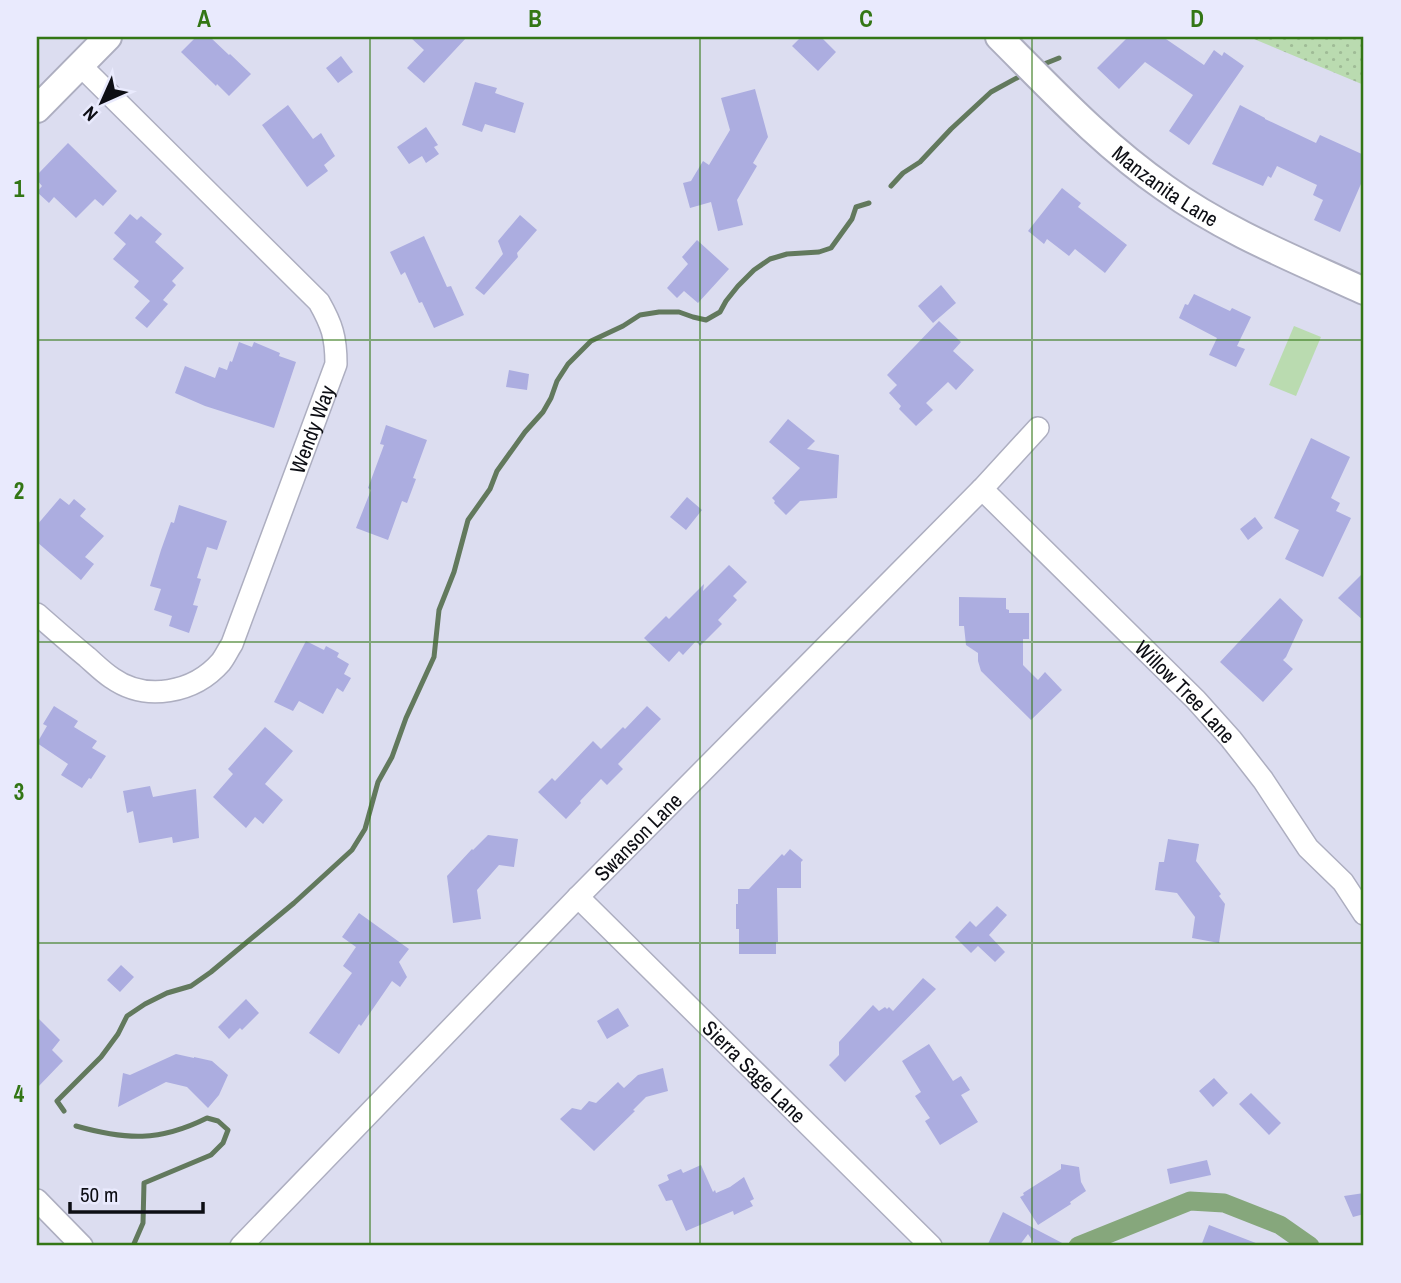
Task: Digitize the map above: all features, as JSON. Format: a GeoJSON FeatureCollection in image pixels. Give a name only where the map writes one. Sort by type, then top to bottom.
{"type":"FeatureCollection","features":[{"type":"Feature","properties":{"kind":"street"},"geometry":{"type":"LineString","coordinates":[[37,109],[108,37]]}},
{"type":"Feature","properties":{"kind":"street","name":"Manzanita Lane"},"geometry":{"type":"LineString","coordinates":[[999,37],[1109,145],[1166,189],[1238,232],[1364,292]]}},
{"type":"Feature","properties":{"kind":"street","name":"Wendy Way"},"geometry":{"type":"LineString","coordinates":[[37,614],[113,679],[131,688],[170,692],[190,686],[206,676],[222,661],[232,644],[336,364],[334,337],[319,302],[81,66]]}},
{"type":"Feature","properties":{"kind":"street","name":"Swanson Lane"},"geometry":{"type":"LineString","coordinates":[[240,1246],[578,897],[982,489],[1038,428]]}},
{"type":"Feature","properties":{"kind":"street","name":"Willow Tree Lane"},"geometry":{"type":"LineString","coordinates":[[982,489],[1196,700],[1263,779],[1308,848],[1343,882],[1364,914]]}},
{"type":"Feature","properties":{"kind":"street","name":"Sierra Sage Lane"},"geometry":{"type":"LineString","coordinates":[[578,897],[931,1246]]}},
{"type":"Feature","properties":{"kind":"street"},"geometry":{"type":"LineString","coordinates":[[37,1200],[82,1246]]}},
{"type":"Feature","properties":{"kind":"green space"},"geometry":{"type":"Polygon","coordinates":[[[1249,37],[1364,37],[1364,85],[1249,37]]]}},
{"type":"Feature","properties":{"kind":"green space"},"geometry":{"type":"Polygon","coordinates":[[[1294,326],[1321,337],[1296,396],[1269,385],[1294,326]]]}},
{"type":"Feature","properties":{"kind":"building"},"geometry":{"type":"Polygon","coordinates":[[[196,37],[210,37],[251,74],[229,96],[181,52],[196,37]]]}},
{"type":"Feature","properties":{"kind":"building"},"geometry":{"type":"Polygon","coordinates":[[[410,37],[467,37],[424,83],[407,68],[424,50],[410,37]]]}},
{"type":"Feature","properties":{"kind":"building"},"geometry":{"type":"Polygon","coordinates":[[[801,37],[821,37],[836,52],[818,71],[792,46],[801,37]]]}},
{"type":"Feature","properties":{"kind":"building"},"geometry":{"type":"Polygon","coordinates":[[[1128,37],[1163,37],[1204,65],[1214,50],[1222,56],[1224,52],[1244,66],[1189,145],[1169,131],[1193,95],[1145,62],[1119,89],[1097,68],[1128,37]]]}},
{"type":"Feature","properties":{"kind":"building"},"geometry":{"type":"Polygon","coordinates":[[[341,56],[353,72],[338,83],[326,68],[341,56]]]}},
{"type":"Feature","properties":{"kind":"building"},"geometry":{"type":"Polygon","coordinates":[[[475,82],[497,88],[495,93],[524,103],[515,133],[485,124],[482,132],[462,125],[475,82]]]}},
{"type":"Feature","properties":{"kind":"building"},"geometry":{"type":"Polygon","coordinates":[[[755,89],[768,137],[753,163],[757,166],[737,200],[743,225],[718,231],[711,202],[690,208],[683,183],[691,181],[703,161],[709,165],[730,130],[721,98],[755,89]]]}},
{"type":"Feature","properties":{"kind":"building"},"geometry":{"type":"Polygon","coordinates":[[[288,105],[313,139],[321,133],[335,156],[324,165],[328,171],[307,187],[262,125],[288,105]]]}},
{"type":"Feature","properties":{"kind":"building"},"geometry":{"type":"Polygon","coordinates":[[[1240,105],[1316,143],[1320,135],[1364,155],[1364,177],[1340,232],[1314,220],[1323,200],[1313,195],[1317,185],[1277,166],[1263,186],[1212,164],[1240,105]]]}},
{"type":"Feature","properties":{"kind":"building"},"geometry":{"type":"Polygon","coordinates":[[[426,127],[438,145],[434,147],[439,154],[426,163],[422,156],[409,164],[397,147],[426,127]]]}},
{"type":"Feature","properties":{"kind":"building"},"geometry":{"type":"Polygon","coordinates":[[[68,143],[117,191],[103,206],[95,199],[76,218],[54,197],[49,203],[37,192],[42,186],[37,175],[68,143]]]}},
{"type":"Feature","properties":{"kind":"building"},"geometry":{"type":"Polygon","coordinates":[[[1062,188],[1081,203],[1078,207],[1127,245],[1105,273],[1075,249],[1069,256],[1047,239],[1044,244],[1028,231],[1062,188]]]}},
{"type":"Feature","properties":{"kind":"building"},"geometry":{"type":"Polygon","coordinates":[[[130,214],[137,220],[141,216],[162,234],[155,242],[184,268],[172,281],[176,285],[163,300],[168,304],[147,328],[135,318],[150,301],[134,287],[139,281],[113,259],[126,244],[114,233],[130,214]]]}},
{"type":"Feature","properties":{"kind":"building"},"geometry":{"type":"Polygon","coordinates":[[[520,215],[537,230],[517,253],[518,257],[484,295],[475,288],[503,254],[498,241],[520,215]]]}},
{"type":"Feature","properties":{"kind":"building"},"geometry":{"type":"Polygon","coordinates":[[[424,236],[447,287],[451,286],[464,315],[434,328],[405,272],[401,275],[390,252],[424,236]]]}},
{"type":"Feature","properties":{"kind":"building"},"geometry":{"type":"Polygon","coordinates":[[[697,240],[729,269],[698,303],[684,291],[677,298],[667,288],[688,264],[682,257],[697,240]]]}},
{"type":"Feature","properties":{"kind":"building"},"geometry":{"type":"Polygon","coordinates":[[[941,285],[956,303],[933,323],[918,306],[941,285]]]}},
{"type":"Feature","properties":{"kind":"building"},"geometry":{"type":"Polygon","coordinates":[[[1194,294],[1230,311],[1232,308],[1251,317],[1237,346],[1245,349],[1236,367],[1209,355],[1217,338],[1179,318],[1185,304],[1188,305],[1194,294]]]}},
{"type":"Feature","properties":{"kind":"building"},"geometry":{"type":"Polygon","coordinates":[[[939,321],[961,342],[953,351],[974,370],[956,390],[948,382],[926,403],[933,410],[916,426],[899,409],[901,406],[889,393],[897,385],[887,375],[939,321]]]}},
{"type":"Feature","properties":{"kind":"building"},"geometry":{"type":"Polygon","coordinates":[[[239,342],[252,347],[254,342],[296,362],[274,428],[205,406],[175,393],[185,366],[215,378],[219,367],[227,370],[239,342]]]}},
{"type":"Feature","properties":{"kind":"building"},"geometry":{"type":"Polygon","coordinates":[[[509,370],[529,374],[527,390],[506,387],[509,370]]]}},
{"type":"Feature","properties":{"kind":"building"},"geometry":{"type":"Polygon","coordinates":[[[788,419],[815,441],[807,449],[839,455],[837,498],[800,501],[786,515],[772,498],[800,468],[769,442],[788,419]]]}},
{"type":"Feature","properties":{"kind":"building"},"geometry":{"type":"Polygon","coordinates":[[[386,425],[427,440],[407,503],[402,501],[388,540],[356,528],[371,490],[368,488],[384,445],[380,444],[386,425]]]}},
{"type":"Feature","properties":{"kind":"building"},"geometry":{"type":"Polygon","coordinates":[[[1311,438],[1350,457],[1331,498],[1340,503],[1336,511],[1351,518],[1323,577],[1285,559],[1299,530],[1274,518],[1311,438]]]}},
{"type":"Feature","properties":{"kind":"building"},"geometry":{"type":"Polygon","coordinates":[[[687,497],[702,510],[686,530],[670,517],[687,497]]]}},
{"type":"Feature","properties":{"kind":"building"},"geometry":{"type":"Polygon","coordinates":[[[60,498],[69,505],[74,499],[86,509],[80,516],[104,536],[85,557],[94,564],[81,580],[37,542],[37,525],[60,498]]]}},
{"type":"Feature","properties":{"kind":"building"},"geometry":{"type":"Polygon","coordinates":[[[179,505],[227,521],[217,550],[207,547],[197,578],[201,579],[193,605],[198,606],[189,633],[169,626],[172,616],[154,610],[161,589],[150,586],[179,505]]]}},
{"type":"Feature","properties":{"kind":"building"},"geometry":{"type":"Polygon","coordinates":[[[1255,517],[1263,528],[1248,540],[1240,529],[1255,517]]]}},
{"type":"Feature","properties":{"kind":"building"},"geometry":{"type":"Polygon","coordinates":[[[729,565],[747,582],[733,596],[737,600],[718,620],[722,624],[700,646],[696,641],[683,655],[679,651],[669,662],[644,638],[666,616],[669,619],[704,584],[703,591],[729,565]]]}},
{"type":"Feature","properties":{"kind":"building"},"geometry":{"type":"Polygon","coordinates":[[[1364,572],[1364,621],[1338,598],[1364,572]]]}},
{"type":"Feature","properties":{"kind":"building"},"geometry":{"type":"Polygon","coordinates":[[[959,597],[1006,598],[1006,609],[1009,613],[1029,613],[1029,639],[1023,639],[1023,665],[1038,680],[1045,672],[1062,690],[1031,720],[981,671],[978,653],[966,645],[964,626],[959,626],[959,597]]]}},
{"type":"Feature","properties":{"kind":"building"},"geometry":{"type":"Polygon","coordinates":[[[1280,598],[1303,620],[1283,660],[1293,669],[1263,702],[1220,662],[1280,598]]]}},
{"type":"Feature","properties":{"kind":"building"},"geometry":{"type":"Polygon","coordinates":[[[306,641],[324,650],[326,646],[339,653],[337,657],[349,664],[344,674],[351,678],[343,692],[337,688],[323,714],[299,701],[293,711],[274,702],[306,641]]]}},
{"type":"Feature","properties":{"kind":"building"},"geometry":{"type":"Polygon","coordinates":[[[54,706],[78,721],[74,727],[97,741],[92,748],[106,756],[82,788],[61,775],[68,764],[37,743],[47,726],[43,724],[54,706]]]}},
{"type":"Feature","properties":{"kind":"building"},"geometry":{"type":"Polygon","coordinates":[[[647,706],[661,719],[618,764],[623,769],[607,785],[601,779],[566,819],[538,792],[552,778],[555,781],[593,741],[601,749],[647,706]]]}},
{"type":"Feature","properties":{"kind":"building"},"geometry":{"type":"Polygon","coordinates":[[[265,727],[293,751],[265,784],[283,800],[263,824],[255,817],[246,828],[213,797],[233,774],[228,769],[265,727]]]}},
{"type":"Feature","properties":{"kind":"building"},"geometry":{"type":"Polygon","coordinates":[[[150,786],[153,797],[196,789],[199,838],[173,843],[172,837],[139,843],[133,811],[127,813],[123,791],[150,786]]]}},
{"type":"Feature","properties":{"kind":"building"},"geometry":{"type":"Polygon","coordinates":[[[488,835],[518,839],[514,867],[499,865],[477,890],[481,919],[453,923],[447,876],[488,835]]]}},
{"type":"Feature","properties":{"kind":"building"},"geometry":{"type":"Polygon","coordinates":[[[1168,839],[1199,844],[1196,861],[1221,894],[1219,896],[1225,904],[1219,943],[1192,938],[1195,917],[1177,893],[1155,890],[1159,862],[1164,862],[1168,839]]]}},
{"type":"Feature","properties":{"kind":"building"},"geometry":{"type":"Polygon","coordinates":[[[790,849],[803,860],[801,888],[777,888],[776,954],[739,954],[739,929],[736,929],[738,889],[749,889],[790,849]]]}},
{"type":"Feature","properties":{"kind":"building"},"geometry":{"type":"Polygon","coordinates":[[[997,906],[1007,915],[989,935],[1005,952],[995,962],[978,946],[971,953],[955,937],[970,921],[976,927],[997,906]]]}},
{"type":"Feature","properties":{"kind":"building"},"geometry":{"type":"Polygon","coordinates":[[[359,913],[409,949],[399,962],[407,977],[400,987],[392,981],[339,1054],[309,1033],[352,973],[343,966],[356,947],[342,937],[359,913]]]}},
{"type":"Feature","properties":{"kind":"building"},"geometry":{"type":"Polygon","coordinates":[[[121,965],[134,977],[120,992],[107,980],[121,965]]]}},
{"type":"Feature","properties":{"kind":"building"},"geometry":{"type":"Polygon","coordinates":[[[923,978],[936,989],[845,1082],[829,1065],[839,1055],[839,1042],[873,1005],[879,1011],[889,1007],[893,1011],[923,978]]]}},
{"type":"Feature","properties":{"kind":"building"},"geometry":{"type":"Polygon","coordinates":[[[246,999],[259,1013],[229,1039],[218,1027],[246,999]]]}},
{"type":"Feature","properties":{"kind":"building"},"geometry":{"type":"Polygon","coordinates":[[[618,1008],[629,1026],[607,1039],[597,1021],[618,1008]]]}},
{"type":"Feature","properties":{"kind":"building"},"geometry":{"type":"Polygon","coordinates":[[[37,1017],[60,1040],[52,1050],[63,1061],[37,1088],[37,1017]]]}},
{"type":"Feature","properties":{"kind":"building"},"geometry":{"type":"Polygon","coordinates":[[[929,1044],[953,1081],[961,1076],[970,1090],[961,1095],[978,1122],[940,1145],[925,1121],[930,1118],[915,1096],[921,1092],[902,1061],[929,1044]]]}},
{"type":"Feature","properties":{"kind":"building"},"geometry":{"type":"Polygon","coordinates":[[[176,1054],[212,1061],[228,1075],[219,1095],[208,1108],[187,1087],[166,1082],[118,1107],[123,1073],[130,1075],[176,1054]]]}},
{"type":"Feature","properties":{"kind":"building"},"geometry":{"type":"Polygon","coordinates":[[[663,1068],[668,1091],[646,1097],[594,1151],[560,1119],[572,1108],[581,1110],[589,1101],[596,1103],[618,1082],[624,1088],[638,1075],[663,1068]]]}},
{"type":"Feature","properties":{"kind":"building"},"geometry":{"type":"Polygon","coordinates":[[[1214,1078],[1228,1093],[1213,1107],[1199,1091],[1214,1078]]]}},
{"type":"Feature","properties":{"kind":"building"},"geometry":{"type":"Polygon","coordinates":[[[1251,1093],[1281,1123],[1269,1135],[1239,1104],[1251,1093]]]}},
{"type":"Feature","properties":{"kind":"building"},"geometry":{"type":"Polygon","coordinates":[[[1207,1160],[1211,1175],[1170,1184],[1167,1169],[1207,1160]]]}},
{"type":"Feature","properties":{"kind":"building"},"geometry":{"type":"Polygon","coordinates":[[[1061,1164],[1079,1167],[1081,1182],[1086,1191],[1038,1225],[1020,1197],[1061,1169],[1061,1164]]]}},
{"type":"Feature","properties":{"kind":"building"},"geometry":{"type":"Polygon","coordinates":[[[701,1165],[713,1192],[715,1190],[716,1193],[744,1177],[754,1199],[750,1201],[753,1206],[734,1215],[733,1211],[686,1231],[672,1200],[666,1201],[658,1185],[669,1180],[667,1175],[681,1169],[683,1173],[701,1165]]]}},
{"type":"Feature","properties":{"kind":"building"},"geometry":{"type":"Polygon","coordinates":[[[1364,1193],[1364,1214],[1353,1217],[1344,1196],[1364,1193]]]}},
{"type":"Feature","properties":{"kind":"building"},"geometry":{"type":"Polygon","coordinates":[[[1003,1212],[1068,1246],[1036,1246],[1028,1234],[1019,1246],[987,1246],[1003,1212]]]}},
{"type":"Feature","properties":{"kind":"building"},"geometry":{"type":"Polygon","coordinates":[[[1209,1225],[1261,1245],[1261,1246],[1201,1246],[1209,1225]]]}},
{"type":"Feature","properties":{"kind":"waterway"},"geometry":{"type":"LineString","coordinates":[[1039,66],[1059,58]]}},
{"type":"Feature","properties":{"kind":"waterway"},"geometry":{"type":"LineString","coordinates":[[891,186],[903,173],[920,162],[991,92],[1024,74]]}},
{"type":"Feature","properties":{"kind":"waterway"},"geometry":{"type":"LineString","coordinates":[[64,1111],[57,1101],[101,1057],[127,1016],[167,993],[191,986],[211,972],[294,903],[352,850],[365,829],[378,782],[392,757],[406,718],[434,657],[439,610],[454,572],[468,520],[490,489],[497,471],[543,412],[568,364],[591,341],[640,315],[679,312],[706,320],[720,312],[738,286],[770,259],[831,248],[852,219],[856,207],[869,203]]}},
{"type":"Feature","properties":{"kind":"waterway"},"geometry":{"type":"LineString","coordinates":[[76,1126],[111,1134],[142,1136],[173,1131],[207,1118],[218,1121],[228,1130],[223,1143],[211,1155],[144,1183],[143,1223],[133,1246]]}},
{"type":"Feature","properties":{"kind":"waterway"},"geometry":{"type":"LineString","coordinates":[[1078,1246],[1190,1201],[1224,1203],[1280,1225],[1310,1246]]}}]}
